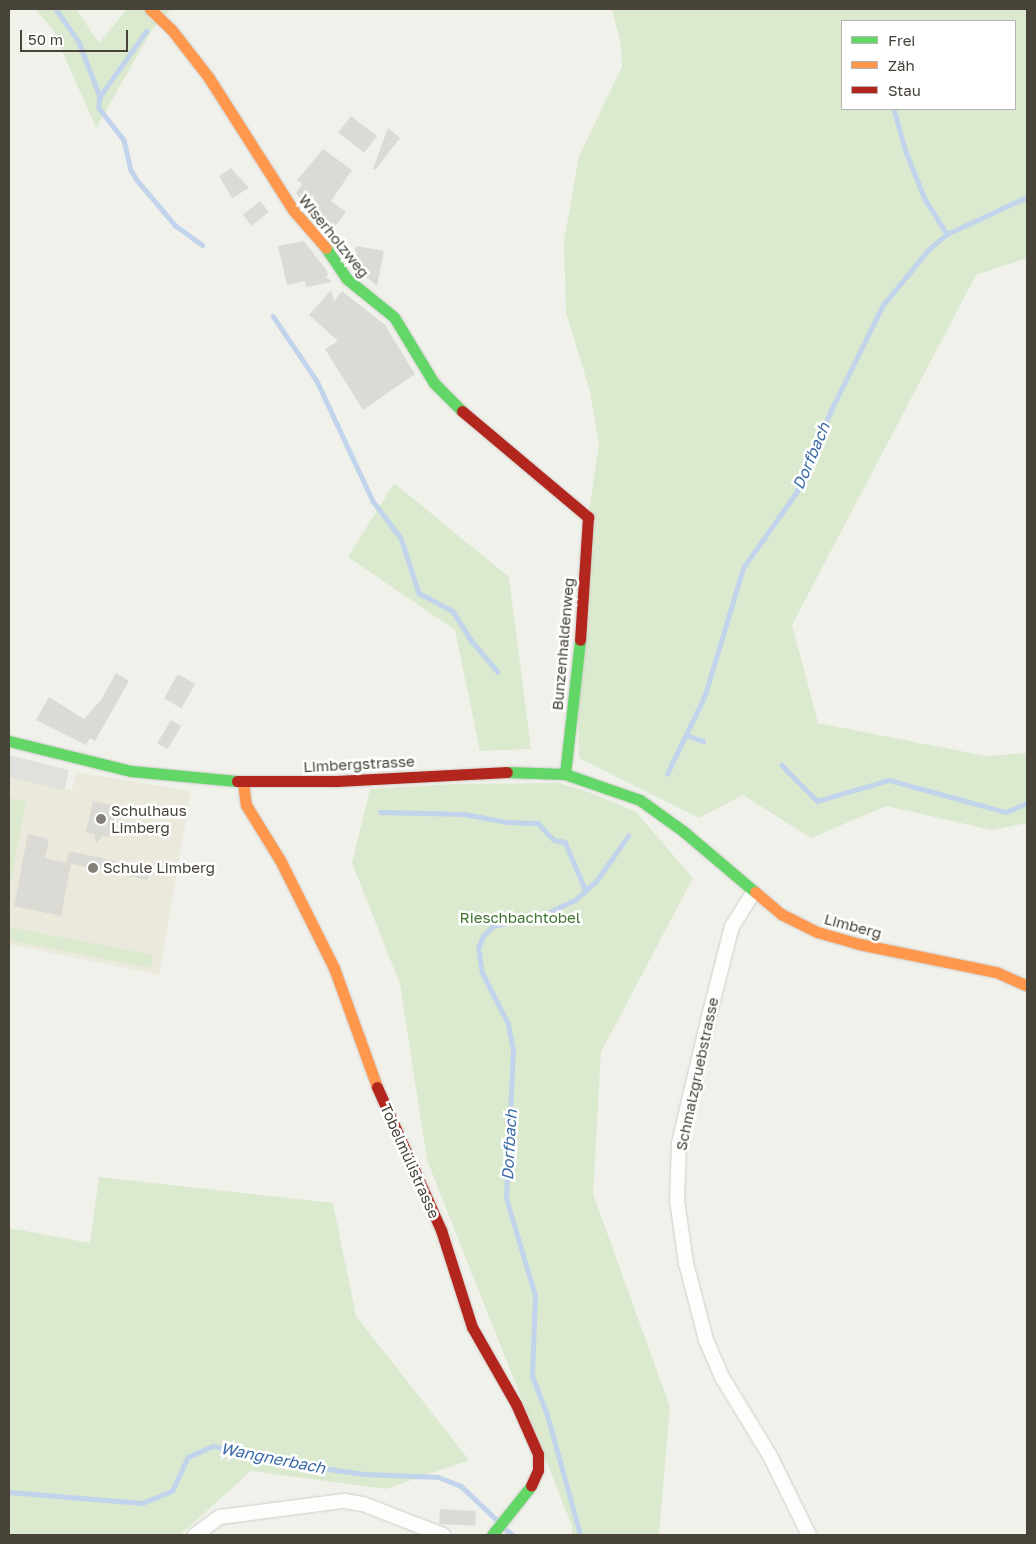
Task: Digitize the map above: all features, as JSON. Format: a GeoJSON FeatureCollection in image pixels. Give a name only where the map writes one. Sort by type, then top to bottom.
{"type":"FeatureCollection","features":[{"type":"Feature","properties":{"kind":"street","name":"Wiserholzweg"},"geometry":{"type":"LineString","coordinates":[[150,9],[172,29],[209,78],[293,210],[326,248],[347,280],[394,317],[434,383],[479,428],[534,470],[588,517]]}},
{"type":"Feature","properties":{"kind":"street","name":"Bunzenhaldenweg"},"geometry":{"type":"LineString","coordinates":[[565,774],[577,676],[588,517]]}},
{"type":"Feature","properties":{"kind":"street","name":"Limbergstrasse"},"geometry":{"type":"LineString","coordinates":[[9,741],[131,771],[244,782],[337,781],[495,771],[565,774],[640,800],[697,843]]}},
{"type":"Feature","properties":{"kind":"street","name":"Tobelmülistrasse"},"geometry":{"type":"LineString","coordinates":[[244,782],[246,805],[280,860],[334,968],[368,1070],[441,1230],[472,1328],[516,1404],[538,1454],[534,1482],[499,1528]]}},
{"type":"Feature","properties":{"kind":"street","name":"Limberg"},"geometry":{"type":"LineString","coordinates":[[697,843],[753,893],[781,914],[817,932],[859,944],[996,972],[1027,986]]}},
{"type":"Feature","properties":{"kind":"street","name":"Schmalzgruebstrasse"},"geometry":{"type":"LineString","coordinates":[[753,893],[732,926],[709,1016],[679,1143],[677,1200],[686,1264],[710,1347],[722,1378],[770,1456],[809,1535]]}},
{"type":"Feature","properties":{"kind":"street"},"geometry":{"type":"LineString","coordinates":[[195,1535],[220,1517],[344,1501],[363,1504],[443,1535]]}},
{"type":"Feature","properties":{"kind":"shaded area"},"geometry":{"type":"Polygon","coordinates":[[[9,755],[69,770],[64,790],[9,777],[9,755]]]}},
{"type":"Feature","properties":{"kind":"shaded area","name":"Schule Limberg"},"geometry":{"type":"Polygon","coordinates":[[[76,772],[191,791],[159,975],[9,944],[9,774],[72,790],[76,772]]]}},
{"type":"Feature","properties":{"kind":"green space"},"geometry":{"type":"Polygon","coordinates":[[[35,9],[76,9],[99,43],[127,9],[171,9],[153,28],[96,128],[52,28],[35,9]]]}},
{"type":"Feature","properties":{"kind":"green space"},"geometry":{"type":"Polygon","coordinates":[[[612,9],[1027,9],[1027,258],[976,275],[792,625],[818,723],[986,756],[1027,753],[1027,823],[992,830],[886,806],[811,838],[743,795],[699,818],[579,758],[577,676],[588,517],[599,445],[590,391],[566,313],[564,241],[579,156],[622,67],[621,45],[612,9]]]}},
{"type":"Feature","properties":{"kind":"green space"},"geometry":{"type":"Polygon","coordinates":[[[394,483],[509,577],[531,749],[480,751],[455,630],[348,557],[394,483]]]}},
{"type":"Feature","properties":{"kind":"green space","name":"Rieschbachtobel"},"geometry":{"type":"Polygon","coordinates":[[[559,783],[591,793],[636,812],[693,878],[601,1052],[593,1194],[670,1407],[659,1535],[572,1535],[572,1526],[427,1160],[400,984],[352,863],[370,789],[454,784],[559,783]]]}},
{"type":"Feature","properties":{"kind":"green space"},"geometry":{"type":"Polygon","coordinates":[[[9,798],[26,802],[9,892],[9,798]]]}},
{"type":"Feature","properties":{"kind":"green space"},"geometry":{"type":"Polygon","coordinates":[[[9,927],[153,955],[151,968],[9,940],[9,927]]]}},
{"type":"Feature","properties":{"kind":"green space"},"geometry":{"type":"Polygon","coordinates":[[[99,1177],[333,1203],[356,1316],[469,1460],[386,1489],[251,1471],[180,1535],[9,1535],[9,1228],[90,1243],[99,1177]]]}},
{"type":"Feature","properties":{"kind":"building"},"geometry":{"type":"Polygon","coordinates":[[[351,116],[377,136],[364,153],[338,133],[351,116]]]}},
{"type":"Feature","properties":{"kind":"building"},"geometry":{"type":"Polygon","coordinates":[[[388,128],[400,138],[375,170],[373,169],[388,128]]]}},
{"type":"Feature","properties":{"kind":"building"},"geometry":{"type":"Polygon","coordinates":[[[323,149],[352,170],[331,201],[346,212],[333,229],[312,214],[296,193],[302,184],[297,180],[323,149]]]}},
{"type":"Feature","properties":{"kind":"building"},"geometry":{"type":"Polygon","coordinates":[[[231,168],[249,188],[232,198],[219,176],[231,168]]]}},
{"type":"Feature","properties":{"kind":"building"},"geometry":{"type":"Polygon","coordinates":[[[260,201],[269,212],[252,226],[243,215],[260,201]]]}},
{"type":"Feature","properties":{"kind":"building"},"geometry":{"type":"Polygon","coordinates":[[[304,241],[327,271],[328,276],[325,276],[332,282],[306,287],[305,281],[287,285],[278,246],[304,241]]]}},
{"type":"Feature","properties":{"kind":"building"},"geometry":{"type":"Polygon","coordinates":[[[356,246],[384,251],[377,286],[352,265],[356,246]]]}},
{"type":"Feature","properties":{"kind":"building"},"geometry":{"type":"Polygon","coordinates":[[[331,290],[334,301],[342,291],[385,325],[415,374],[363,410],[325,349],[338,341],[309,315],[331,290]]]}},
{"type":"Feature","properties":{"kind":"building"},"geometry":{"type":"Polygon","coordinates":[[[116,673],[129,681],[95,741],[90,738],[86,745],[36,720],[49,697],[84,719],[101,700],[116,673]]]}},
{"type":"Feature","properties":{"kind":"building"},"geometry":{"type":"Polygon","coordinates":[[[178,674],[195,684],[181,708],[164,698],[178,674]]]}},
{"type":"Feature","properties":{"kind":"building"},"geometry":{"type":"Polygon","coordinates":[[[171,720],[181,726],[167,749],[157,743],[171,720]]]}},
{"type":"Feature","properties":{"kind":"building","name":"Schulhaus Limberg"},"geometry":{"type":"Polygon","coordinates":[[[93,801],[117,806],[110,837],[103,836],[96,843],[94,834],[86,832],[93,801]]]}},
{"type":"Feature","properties":{"kind":"building"},"geometry":{"type":"Polygon","coordinates":[[[28,834],[49,839],[45,858],[71,864],[61,916],[14,906],[28,834]]]}},
{"type":"Feature","properties":{"kind":"building"},"geometry":{"type":"Polygon","coordinates":[[[69,851],[150,868],[148,880],[67,863],[69,851]]]}},
{"type":"Feature","properties":{"kind":"building"},"geometry":{"type":"Polygon","coordinates":[[[440,1509],[476,1511],[475,1526],[439,1524],[440,1509]]]}},
{"type":"Feature","properties":{"kind":"waterway"},"geometry":{"type":"LineString","coordinates":[[56,9],[79,42],[100,97]]}},
{"type":"Feature","properties":{"kind":"waterway"},"geometry":{"type":"LineString","coordinates":[[147,31],[100,97],[99,108],[124,140],[131,170],[137,180],[175,225],[203,245]]}},
{"type":"Feature","properties":{"kind":"waterway"},"geometry":{"type":"LineString","coordinates":[[894,110],[906,152],[925,199],[947,234]]}},
{"type":"Feature","properties":{"kind":"waterway","name":"Dorfbach"},"geometry":{"type":"LineString","coordinates":[[667,774],[705,695],[743,568],[796,493],[831,410],[883,305],[929,249],[947,234],[1027,197]]}},
{"type":"Feature","properties":{"kind":"waterway"},"geometry":{"type":"LineString","coordinates":[[273,316],[317,381],[373,501],[401,538],[419,593],[453,611],[472,641],[498,672]]}},
{"type":"Feature","properties":{"kind":"waterway"},"geometry":{"type":"LineString","coordinates":[[688,736],[703,741]]}},
{"type":"Feature","properties":{"kind":"waterway"},"geometry":{"type":"LineString","coordinates":[[782,765],[817,801],[889,780],[1006,812],[1027,803]]}},
{"type":"Feature","properties":{"kind":"waterway"},"geometry":{"type":"LineString","coordinates":[[380,812],[465,814],[506,822],[538,823],[554,840],[565,842],[586,891]]}},
{"type":"Feature","properties":{"kind":"waterway","name":"Dorfbach"},"geometry":{"type":"LineString","coordinates":[[580,1535],[547,1415],[532,1376],[535,1296],[506,1198],[513,1050],[508,1024],[482,973],[478,948],[483,936],[493,926],[545,914],[575,900],[597,880],[628,836]]}},
{"type":"Feature","properties":{"kind":"waterway","name":"Wangnerbach"},"geometry":{"type":"LineString","coordinates":[[9,1492],[142,1503],[172,1491],[188,1457],[213,1446],[293,1464],[364,1474],[438,1477],[461,1486],[497,1520]]}},
{"type":"Feature","properties":{"kind":"waterway","name":"Wangnerbach"},"geometry":{"type":"LineString","coordinates":[[504,1528],[513,1535]]}},
{"type":"Feature","properties":{"kind":"traffic: fast"},"geometry":{"type":"LineString","coordinates":[[326,248],[347,279],[394,317],[434,383],[462,411]]}},
{"type":"Feature","properties":{"kind":"traffic: fast"},"geometry":{"type":"LineString","coordinates":[[565,774],[580,640]]}},
{"type":"Feature","properties":{"kind":"traffic: fast"},"geometry":{"type":"LineString","coordinates":[[9,741],[131,771],[237,781]]}},
{"type":"Feature","properties":{"kind":"traffic: fast"},"geometry":{"type":"LineString","coordinates":[[507,772],[565,774],[640,800],[683,831],[755,892]]}},
{"type":"Feature","properties":{"kind":"traffic: fast"},"geometry":{"type":"LineString","coordinates":[[492,1535],[531,1486]]}},
{"type":"Feature","properties":{"kind":"traffic: slow"},"geometry":{"type":"LineString","coordinates":[[150,9],[171,29],[209,78],[293,210],[326,248]]}},
{"type":"Feature","properties":{"kind":"traffic: slow"},"geometry":{"type":"LineString","coordinates":[[243,782],[246,805],[280,860],[334,968],[377,1087]]}},
{"type":"Feature","properties":{"kind":"traffic: slow"},"geometry":{"type":"LineString","coordinates":[[755,892],[781,914],[817,932],[859,944],[996,972],[1027,986]]}},
{"type":"Feature","properties":{"kind":"traffic: jam"},"geometry":{"type":"LineString","coordinates":[[462,411],[588,517],[580,640]]}},
{"type":"Feature","properties":{"kind":"traffic: jam"},"geometry":{"type":"LineString","coordinates":[[237,781],[337,781],[507,772]]}},
{"type":"Feature","properties":{"kind":"traffic: jam"},"geometry":{"type":"LineString","coordinates":[[377,1087],[441,1230],[472,1327],[516,1404],[538,1454],[538,1470],[531,1486]]}},
{"type":"Feature","properties":{"kind":"place","name":"Schulhaus Limberg"},"geometry":{"type":"Point","coordinates":[101,819]}},
{"type":"Feature","properties":{"kind":"place","name":"Schule Limberg"},"geometry":{"type":"Point","coordinates":[93,868]}}]}
